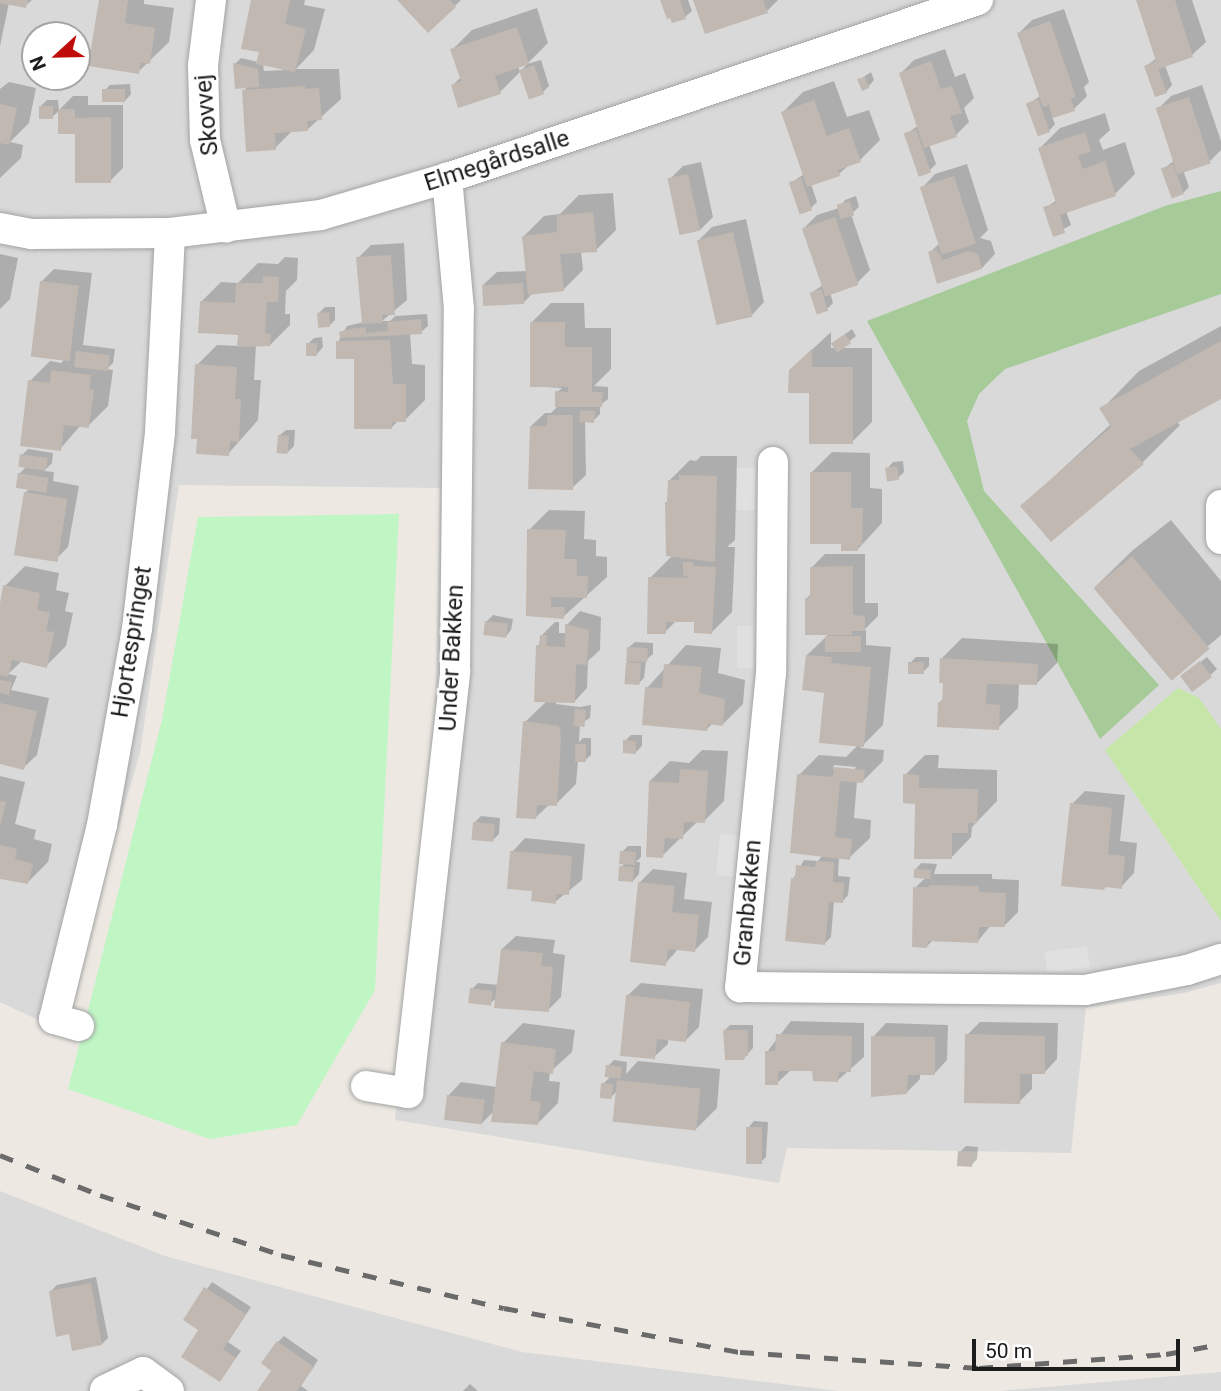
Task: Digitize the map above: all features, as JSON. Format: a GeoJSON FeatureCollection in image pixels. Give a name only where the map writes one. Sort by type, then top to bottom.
{"type":"FeatureCollection","features":[{"type":"Feature","properties":{"kind":"street","name":"Skovvej"},"geometry":{"type":"LineString","coordinates":[[211,0],[203,65],[205,140],[226,228]]}},
{"type":"Feature","properties":{"kind":"street","name":"Elmegårdsalle"},"geometry":{"type":"LineString","coordinates":[[0,228],[32,234],[170,233],[321,215],[447,178],[978,0]]}},
{"type":"Feature","properties":{"kind":"street","name":"Under Bakken"},"geometry":{"type":"LineString","coordinates":[[366,1086],[408,1093],[455,671],[459,309],[447,178]]}},
{"type":"Feature","properties":{"kind":"street","name":"Hjortespringet"},"geometry":{"type":"LineString","coordinates":[[79,1026],[54,1019],[102,825],[137,629],[160,432],[170,233]]}},
{"type":"Feature","properties":{"kind":"street","name":"Granbakken"},"geometry":{"type":"LineString","coordinates":[[773,462],[771,673],[740,987],[1085,990],[1187,970],[1221,960]]}},
{"type":"Feature","properties":{"kind":"street"},"geometry":{"type":"LineString","coordinates":[[1221,505],[1221,539]]}},
{"type":"Feature","properties":{"kind":"street"},"geometry":{"type":"LineString","coordinates":[[105,1390],[143,1372],[169,1391]]}},
{"type":"Feature","properties":{"kind":"shaded area"},"geometry":{"type":"Polygon","coordinates":[[[0,0],[1221,0],[1221,983],[1184,993],[1086,1008],[1071,1153],[787,1148],[779,1183],[395,1120],[435,707],[440,488],[179,485],[140,753],[59,1030],[0,1002],[0,0]]]}},
{"type":"Feature","properties":{"kind":"shaded area"},"geometry":{"type":"Polygon","coordinates":[[[737,468],[755,468],[755,510],[737,510],[737,468]]]}},
{"type":"Feature","properties":{"kind":"shaded area"},"geometry":{"type":"Polygon","coordinates":[[[737,626],[753,626],[753,668],[737,668],[737,626]]]}},
{"type":"Feature","properties":{"kind":"shaded area"},"geometry":{"type":"Polygon","coordinates":[[[720,834],[740,836],[736,877],[716,875],[720,834]]]}},
{"type":"Feature","properties":{"kind":"shaded area"},"geometry":{"type":"Polygon","coordinates":[[[1087,946],[1090,967],[1047,973],[1044,952],[1087,946]]]}},
{"type":"Feature","properties":{"kind":"shaded area"},"geometry":{"type":"Polygon","coordinates":[[[0,1191],[165,1256],[522,1352],[839,1391],[0,1391],[0,1191]]]}},
{"type":"Feature","properties":{"kind":"shaded area"},"geometry":{"type":"Polygon","coordinates":[[[1221,1372],[1221,1391],[998,1391],[1221,1372]]]}},
{"type":"Feature","properties":{"kind":"green space"},"geometry":{"type":"Polygon","coordinates":[[[1221,191],[1221,294],[1005,369],[979,394],[967,421],[984,491],[1159,685],[1100,739],[867,321],[1165,206],[1221,191]]]}},
{"type":"Feature","properties":{"kind":"green space"},"geometry":{"type":"Polygon","coordinates":[[[399,514],[375,990],[297,1125],[210,1139],[68,1089],[162,720],[198,517],[399,514]]]}},
{"type":"Feature","properties":{"kind":"green space"},"geometry":{"type":"Polygon","coordinates":[[[1178,688],[1199,698],[1221,729],[1221,921],[1105,750],[1178,688]]]}},
{"type":"Feature","properties":{"kind":"building"},"geometry":{"type":"Polygon","coordinates":[[[0,0],[28,0],[26,8],[0,3],[0,0]]]}},
{"type":"Feature","properties":{"kind":"building"},"geometry":{"type":"Polygon","coordinates":[[[99,0],[128,0],[125,23],[155,28],[150,64],[141,63],[139,74],[91,66],[91,48],[99,0]]]}},
{"type":"Feature","properties":{"kind":"building"},"geometry":{"type":"Polygon","coordinates":[[[251,0],[290,0],[285,24],[306,29],[295,72],[256,64],[259,52],[241,49],[251,0]]]}},
{"type":"Feature","properties":{"kind":"building"},"geometry":{"type":"Polygon","coordinates":[[[397,0],[450,0],[456,7],[428,33],[397,0]]]}},
{"type":"Feature","properties":{"kind":"building"},"geometry":{"type":"Polygon","coordinates":[[[660,0],[680,0],[686,19],[672,23],[670,18],[667,19],[660,0]]]}},
{"type":"Feature","properties":{"kind":"building"},"geometry":{"type":"Polygon","coordinates":[[[693,0],[763,0],[768,13],[705,34],[693,0]]]}},
{"type":"Feature","properties":{"kind":"building"},"geometry":{"type":"Polygon","coordinates":[[[1136,0],[1175,0],[1193,57],[1158,69],[1167,93],[1155,97],[1144,66],[1156,61],[1136,0]]]}},
{"type":"Feature","properties":{"kind":"building"},"geometry":{"type":"Polygon","coordinates":[[[1050,21],[1076,97],[1071,99],[1075,111],[1053,118],[1049,105],[1043,107],[1017,33],[1050,21]]]}},
{"type":"Feature","properties":{"kind":"building"},"geometry":{"type":"Polygon","coordinates":[[[517,27],[529,64],[495,76],[501,94],[458,108],[451,85],[461,81],[450,49],[517,27]]]}},
{"type":"Feature","properties":{"kind":"building"},"geometry":{"type":"Polygon","coordinates":[[[931,61],[941,89],[952,86],[962,113],[950,116],[957,137],[924,148],[899,73],[931,61]]]}},
{"type":"Feature","properties":{"kind":"building"},"geometry":{"type":"Polygon","coordinates":[[[233,63],[258,69],[259,87],[235,89],[233,63]]]}},
{"type":"Feature","properties":{"kind":"building"},"geometry":{"type":"Polygon","coordinates":[[[534,65],[544,94],[529,100],[519,70],[534,65]]]}},
{"type":"Feature","properties":{"kind":"building"},"geometry":{"type":"Polygon","coordinates":[[[865,77],[869,88],[862,91],[857,79],[865,77]]]}},
{"type":"Feature","properties":{"kind":"building"},"geometry":{"type":"Polygon","coordinates":[[[305,86],[305,89],[319,88],[322,120],[307,121],[308,131],[275,133],[276,150],[246,152],[242,90],[305,86]]]}},
{"type":"Feature","properties":{"kind":"building"},"geometry":{"type":"Polygon","coordinates":[[[102,89],[125,89],[125,102],[102,102],[102,89]]]}},
{"type":"Feature","properties":{"kind":"building"},"geometry":{"type":"Polygon","coordinates":[[[1189,97],[1211,164],[1177,174],[1156,108],[1189,97]]]}},
{"type":"Feature","properties":{"kind":"building"},"geometry":{"type":"Polygon","coordinates":[[[1038,99],[1050,132],[1038,136],[1026,103],[1038,99]]]}},
{"type":"Feature","properties":{"kind":"building"},"geometry":{"type":"Polygon","coordinates":[[[814,100],[827,136],[849,128],[861,162],[838,170],[840,176],[807,187],[781,112],[814,100]]]}},
{"type":"Feature","properties":{"kind":"building"},"geometry":{"type":"Polygon","coordinates":[[[0,104],[17,108],[9,145],[0,143],[0,104]]]}},
{"type":"Feature","properties":{"kind":"building"},"geometry":{"type":"Polygon","coordinates":[[[39,106],[53,106],[53,119],[39,119],[39,106]]]}},
{"type":"Feature","properties":{"kind":"building"},"geometry":{"type":"Polygon","coordinates":[[[58,109],[75,109],[75,118],[111,117],[111,183],[75,183],[75,134],[58,134],[58,109]]]}},
{"type":"Feature","properties":{"kind":"building"},"geometry":{"type":"Polygon","coordinates":[[[916,129],[931,172],[919,177],[904,133],[916,129]]]}},
{"type":"Feature","properties":{"kind":"building"},"geometry":{"type":"Polygon","coordinates":[[[1085,132],[1091,151],[1078,156],[1083,169],[1105,161],[1116,196],[1060,215],[1065,233],[1053,237],[1043,207],[1056,203],[1038,148],[1085,132]]]}},
{"type":"Feature","properties":{"kind":"building"},"geometry":{"type":"Polygon","coordinates":[[[1173,164],[1184,194],[1172,199],[1161,168],[1173,164]]]}},
{"type":"Feature","properties":{"kind":"building"},"geometry":{"type":"Polygon","coordinates":[[[688,174],[700,231],[680,235],[667,178],[688,174]]]}},
{"type":"Feature","properties":{"kind":"building"},"geometry":{"type":"Polygon","coordinates":[[[954,176],[976,244],[942,255],[920,187],[954,176]]]}},
{"type":"Feature","properties":{"kind":"building"},"geometry":{"type":"Polygon","coordinates":[[[801,178],[812,210],[800,214],[789,182],[801,178]]]}},
{"type":"Feature","properties":{"kind":"building"},"geometry":{"type":"Polygon","coordinates":[[[850,201],[854,215],[841,219],[837,205],[850,201]]]}},
{"type":"Feature","properties":{"kind":"building"},"geometry":{"type":"Polygon","coordinates":[[[593,212],[597,252],[560,254],[564,291],[528,295],[522,236],[557,232],[557,215],[593,212]]]}},
{"type":"Feature","properties":{"kind":"building"},"geometry":{"type":"Polygon","coordinates":[[[835,217],[858,285],[825,296],[802,228],[835,217]]]}},
{"type":"Feature","properties":{"kind":"building"},"geometry":{"type":"Polygon","coordinates":[[[733,232],[753,317],[717,325],[697,240],[733,232]]]}},
{"type":"Feature","properties":{"kind":"building"},"geometry":{"type":"Polygon","coordinates":[[[936,249],[943,260],[968,251],[978,254],[982,269],[937,284],[928,252],[936,249]]]}},
{"type":"Feature","properties":{"kind":"building"},"geometry":{"type":"Polygon","coordinates":[[[391,255],[395,315],[382,315],[383,323],[362,324],[356,257],[391,255]]]}},
{"type":"Feature","properties":{"kind":"building"},"geometry":{"type":"Polygon","coordinates":[[[263,276],[279,277],[278,302],[267,302],[265,333],[271,334],[270,346],[237,347],[238,335],[198,333],[200,301],[235,303],[236,283],[263,283],[263,276]]]}},
{"type":"Feature","properties":{"kind":"building"},"geometry":{"type":"Polygon","coordinates":[[[40,281],[79,286],[69,361],[31,356],[40,281]]]}},
{"type":"Feature","properties":{"kind":"building"},"geometry":{"type":"Polygon","coordinates":[[[523,283],[524,304],[483,306],[482,285],[523,283]]]}},
{"type":"Feature","properties":{"kind":"building"},"geometry":{"type":"Polygon","coordinates":[[[821,289],[828,311],[817,315],[810,293],[821,289]]]}},
{"type":"Feature","properties":{"kind":"building"},"geometry":{"type":"Polygon","coordinates":[[[329,312],[330,327],[318,328],[317,313],[329,312]]]}},
{"type":"Feature","properties":{"kind":"building"},"geometry":{"type":"Polygon","coordinates":[[[421,319],[422,334],[340,338],[339,332],[350,329],[366,327],[366,333],[388,331],[387,322],[421,319]]]}},
{"type":"Feature","properties":{"kind":"building"},"geometry":{"type":"Polygon","coordinates":[[[530,322],[565,322],[565,347],[592,347],[592,392],[603,392],[602,407],[555,407],[555,391],[568,392],[568,387],[530,387],[530,322]]]}},
{"type":"Feature","properties":{"kind":"building"},"geometry":{"type":"Polygon","coordinates":[[[845,334],[851,343],[837,353],[831,344],[845,334]]]}},
{"type":"Feature","properties":{"kind":"building"},"geometry":{"type":"Polygon","coordinates":[[[390,340],[393,384],[406,384],[406,422],[392,422],[392,429],[354,429],[354,359],[336,359],[336,341],[390,340]]]}},
{"type":"Feature","properties":{"kind":"building"},"geometry":{"type":"Polygon","coordinates":[[[1221,341],[1221,399],[1130,449],[1144,464],[1051,542],[1020,506],[1111,427],[1099,408],[1221,341]]]}},
{"type":"Feature","properties":{"kind":"building"},"geometry":{"type":"Polygon","coordinates":[[[306,343],[317,343],[317,356],[306,356],[306,343]]]}},
{"type":"Feature","properties":{"kind":"building"},"geometry":{"type":"Polygon","coordinates":[[[812,349],[812,367],[853,367],[853,444],[809,444],[809,393],[788,393],[789,370],[812,349]]]}},
{"type":"Feature","properties":{"kind":"building"},"geometry":{"type":"Polygon","coordinates":[[[76,351],[110,355],[108,371],[74,367],[76,351]]]}},
{"type":"Feature","properties":{"kind":"building"},"geometry":{"type":"Polygon","coordinates":[[[195,364],[237,367],[235,399],[241,399],[239,442],[230,441],[229,456],[196,454],[197,439],[191,439],[195,364]]]}},
{"type":"Feature","properties":{"kind":"building"},"geometry":{"type":"Polygon","coordinates":[[[51,370],[91,375],[89,389],[94,390],[89,428],[64,425],[61,451],[20,446],[28,380],[50,383],[51,370]]]}},
{"type":"Feature","properties":{"kind":"building"},"geometry":{"type":"Polygon","coordinates":[[[580,410],[595,411],[594,423],[579,422],[580,410]]]}},
{"type":"Feature","properties":{"kind":"building"},"geometry":{"type":"Polygon","coordinates":[[[547,415],[573,415],[573,490],[528,489],[530,426],[547,426],[547,415]]]}},
{"type":"Feature","properties":{"kind":"building"},"geometry":{"type":"Polygon","coordinates":[[[278,435],[289,436],[287,454],[276,453],[278,435]]]}},
{"type":"Feature","properties":{"kind":"building"},"geometry":{"type":"Polygon","coordinates":[[[20,454],[48,458],[46,471],[18,467],[20,454]]]}},
{"type":"Feature","properties":{"kind":"building"},"geometry":{"type":"Polygon","coordinates":[[[897,466],[899,480],[887,482],[885,468],[897,466]]]}},
{"type":"Feature","properties":{"kind":"building"},"geometry":{"type":"Polygon","coordinates":[[[810,472],[851,472],[851,508],[863,508],[862,545],[858,545],[858,551],[841,551],[841,544],[810,544],[810,472]]]}},
{"type":"Feature","properties":{"kind":"building"},"geometry":{"type":"Polygon","coordinates":[[[18,473],[49,478],[46,493],[16,488],[18,473]]]}},
{"type":"Feature","properties":{"kind":"building"},"geometry":{"type":"Polygon","coordinates":[[[679,475],[717,476],[715,562],[666,556],[665,502],[668,480],[679,480],[679,475]]]}},
{"type":"Feature","properties":{"kind":"building"},"geometry":{"type":"Polygon","coordinates":[[[24,492],[67,499],[57,562],[14,555],[24,492]]]}},
{"type":"Feature","properties":{"kind":"building"},"geometry":{"type":"Polygon","coordinates":[[[527,529],[566,530],[564,559],[577,559],[577,576],[588,576],[587,598],[551,597],[551,607],[565,607],[564,619],[526,616],[527,529]]]}},
{"type":"Feature","properties":{"kind":"building"},"geometry":{"type":"Polygon","coordinates":[[[1132,556],[1210,649],[1171,681],[1094,588],[1132,556]]]}},
{"type":"Feature","properties":{"kind":"building"},"geometry":{"type":"Polygon","coordinates":[[[683,562],[693,562],[693,566],[716,567],[712,634],[694,633],[694,622],[666,622],[666,634],[647,634],[648,577],[690,578],[683,575],[683,562]]]}},
{"type":"Feature","properties":{"kind":"building"},"geometry":{"type":"Polygon","coordinates":[[[853,566],[853,615],[865,616],[865,631],[852,631],[852,635],[805,635],[805,598],[810,598],[810,567],[853,566]]]}},
{"type":"Feature","properties":{"kind":"building"},"geometry":{"type":"Polygon","coordinates":[[[3,585],[40,593],[37,610],[50,612],[46,631],[54,632],[47,668],[12,660],[8,677],[0,675],[0,603],[3,585]]]}},
{"type":"Feature","properties":{"kind":"building"},"geometry":{"type":"Polygon","coordinates":[[[485,621],[508,624],[506,638],[483,635],[485,621]]]}},
{"type":"Feature","properties":{"kind":"building"},"geometry":{"type":"Polygon","coordinates":[[[565,624],[589,630],[587,665],[576,664],[575,703],[534,702],[536,645],[539,646],[540,635],[547,635],[546,646],[565,647],[565,624]]]}},
{"type":"Feature","properties":{"kind":"building"},"geometry":{"type":"Polygon","coordinates":[[[825,636],[861,636],[861,652],[825,652],[825,636]]]}},
{"type":"Feature","properties":{"kind":"building"},"geometry":{"type":"Polygon","coordinates":[[[627,647],[648,648],[647,662],[626,661],[627,647]]]}},
{"type":"Feature","properties":{"kind":"building"},"geometry":{"type":"Polygon","coordinates":[[[806,655],[832,657],[831,663],[871,667],[864,747],[819,743],[824,693],[802,690],[806,655]]]}},
{"type":"Feature","properties":{"kind":"building"},"geometry":{"type":"Polygon","coordinates":[[[940,658],[1038,664],[1037,685],[987,684],[986,704],[1000,705],[999,730],[937,727],[938,702],[942,702],[943,683],[939,683],[940,658]]]}},
{"type":"Feature","properties":{"kind":"building"},"geometry":{"type":"Polygon","coordinates":[[[1200,661],[1212,677],[1192,692],[1180,676],[1200,661]]]}},
{"type":"Feature","properties":{"kind":"building"},"geometry":{"type":"Polygon","coordinates":[[[626,662],[641,663],[639,685],[624,684],[626,662]]]}},
{"type":"Feature","properties":{"kind":"building"},"geometry":{"type":"Polygon","coordinates":[[[908,662],[924,662],[924,674],[908,674],[908,662]]]}},
{"type":"Feature","properties":{"kind":"building"},"geometry":{"type":"Polygon","coordinates":[[[664,664],[702,667],[699,693],[725,699],[723,726],[708,724],[707,731],[642,725],[645,687],[662,688],[664,664]]]}},
{"type":"Feature","properties":{"kind":"building"},"geometry":{"type":"Polygon","coordinates":[[[0,680],[12,682],[9,695],[0,693],[0,680]]]}},
{"type":"Feature","properties":{"kind":"building"},"geometry":{"type":"Polygon","coordinates":[[[0,703],[37,711],[24,770],[0,764],[0,703]]]}},
{"type":"Feature","properties":{"kind":"building"},"geometry":{"type":"Polygon","coordinates":[[[575,709],[586,710],[584,727],[574,726],[575,709]]]}},
{"type":"Feature","properties":{"kind":"building"},"geometry":{"type":"Polygon","coordinates":[[[523,721],[559,726],[561,737],[557,806],[537,805],[536,819],[516,818],[523,721]]]}},
{"type":"Feature","properties":{"kind":"building"},"geometry":{"type":"Polygon","coordinates":[[[623,740],[636,741],[636,754],[623,753],[623,740]]]}},
{"type":"Feature","properties":{"kind":"building"},"geometry":{"type":"Polygon","coordinates":[[[575,744],[586,744],[586,762],[575,762],[575,744]]]}},
{"type":"Feature","properties":{"kind":"building"},"geometry":{"type":"Polygon","coordinates":[[[834,767],[865,770],[863,783],[840,781],[835,837],[852,839],[850,860],[790,853],[797,774],[833,777],[834,767]]]}},
{"type":"Feature","properties":{"kind":"building"},"geometry":{"type":"Polygon","coordinates":[[[680,769],[708,771],[705,823],[684,822],[683,839],[665,838],[663,858],[646,857],[649,781],[679,783],[680,769]]]}},
{"type":"Feature","properties":{"kind":"building"},"geometry":{"type":"Polygon","coordinates":[[[903,774],[919,775],[919,788],[978,789],[977,823],[968,823],[968,833],[952,833],[952,859],[914,859],[915,804],[903,803],[903,774]]]}},
{"type":"Feature","properties":{"kind":"building"},"geometry":{"type":"Polygon","coordinates":[[[0,801],[6,802],[1,823],[0,823],[0,801]]]}},
{"type":"Feature","properties":{"kind":"building"},"geometry":{"type":"Polygon","coordinates":[[[1070,803],[1112,808],[1108,854],[1125,856],[1122,889],[1061,886],[1070,803]]]}},
{"type":"Feature","properties":{"kind":"building"},"geometry":{"type":"Polygon","coordinates":[[[473,822],[495,824],[493,842],[471,840],[473,822]]]}},
{"type":"Feature","properties":{"kind":"building"},"geometry":{"type":"Polygon","coordinates":[[[0,845],[17,849],[15,859],[33,864],[28,884],[0,879],[0,845]]]}},
{"type":"Feature","properties":{"kind":"building"},"geometry":{"type":"Polygon","coordinates":[[[510,851],[572,856],[569,895],[556,894],[556,904],[531,901],[532,891],[507,889],[510,851]]]}},
{"type":"Feature","properties":{"kind":"building"},"geometry":{"type":"Polygon","coordinates":[[[620,851],[636,852],[635,865],[619,864],[620,851]]]}},
{"type":"Feature","properties":{"kind":"building"},"geometry":{"type":"Polygon","coordinates":[[[816,861],[834,862],[833,882],[844,883],[843,903],[829,902],[825,945],[785,941],[791,878],[795,878],[796,865],[815,867],[816,861]]]}},
{"type":"Feature","properties":{"kind":"building"},"geometry":{"type":"Polygon","coordinates":[[[619,866],[634,867],[633,882],[618,881],[619,866]]]}},
{"type":"Feature","properties":{"kind":"building"},"geometry":{"type":"Polygon","coordinates":[[[914,869],[931,870],[931,879],[914,878],[914,869]]]}},
{"type":"Feature","properties":{"kind":"building"},"geometry":{"type":"Polygon","coordinates":[[[638,882],[675,886],[672,912],[699,915],[695,952],[668,949],[666,966],[630,962],[638,882]]]}},
{"type":"Feature","properties":{"kind":"building"},"geometry":{"type":"Polygon","coordinates":[[[979,886],[979,892],[1006,893],[1005,927],[979,927],[978,943],[928,941],[927,948],[912,947],[913,887],[979,886]]]}},
{"type":"Feature","properties":{"kind":"building"},"geometry":{"type":"Polygon","coordinates":[[[501,949],[543,953],[541,966],[553,967],[549,1012],[494,1008],[501,949]]]}},
{"type":"Feature","properties":{"kind":"building"},"geometry":{"type":"Polygon","coordinates":[[[470,988],[493,991],[491,1006],[468,1003],[470,988]]]}},
{"type":"Feature","properties":{"kind":"building"},"geometry":{"type":"Polygon","coordinates":[[[626,995],[690,1002],[686,1042],[657,1039],[655,1059],[620,1056],[626,995]]]}},
{"type":"Feature","properties":{"kind":"building"},"geometry":{"type":"Polygon","coordinates":[[[723,1030],[748,1030],[748,1056],[745,1056],[744,1060],[725,1060],[723,1030]]]}},
{"type":"Feature","properties":{"kind":"building"},"geometry":{"type":"Polygon","coordinates":[[[776,1034],[852,1036],[851,1072],[839,1072],[838,1082],[813,1081],[812,1071],[778,1071],[778,1085],[765,1085],[765,1051],[775,1051],[776,1034]]]}},
{"type":"Feature","properties":{"kind":"building"},"geometry":{"type":"Polygon","coordinates":[[[965,1034],[1045,1036],[1045,1074],[1020,1074],[1020,1104],[964,1103],[965,1034]]]}},
{"type":"Feature","properties":{"kind":"building"},"geometry":{"type":"Polygon","coordinates":[[[871,1036],[935,1037],[935,1075],[908,1075],[907,1094],[871,1097],[871,1036]]]}},
{"type":"Feature","properties":{"kind":"building"},"geometry":{"type":"Polygon","coordinates":[[[501,1042],[556,1049],[553,1074],[534,1071],[530,1101],[541,1102],[538,1125],[491,1122],[501,1042]]]}},
{"type":"Feature","properties":{"kind":"building"},"geometry":{"type":"Polygon","coordinates":[[[606,1065],[622,1067],[620,1079],[605,1077],[606,1065]]]}},
{"type":"Feature","properties":{"kind":"building"},"geometry":{"type":"Polygon","coordinates":[[[617,1080],[701,1089],[696,1131],[613,1122],[617,1080]]]}},
{"type":"Feature","properties":{"kind":"building"},"geometry":{"type":"Polygon","coordinates":[[[601,1083],[613,1084],[612,1099],[600,1098],[601,1083]]]}},
{"type":"Feature","properties":{"kind":"building"},"geometry":{"type":"Polygon","coordinates":[[[447,1095],[485,1100],[482,1124],[444,1120],[447,1095]]]}},
{"type":"Feature","properties":{"kind":"building"},"geometry":{"type":"Polygon","coordinates":[[[746,1127],[762,1127],[762,1164],[746,1164],[746,1127]]]}},
{"type":"Feature","properties":{"kind":"building"},"geometry":{"type":"Polygon","coordinates":[[[958,1151],[973,1152],[972,1167],[957,1166],[958,1151]]]}},
{"type":"Feature","properties":{"kind":"building"},"geometry":{"type":"Polygon","coordinates":[[[91,1283],[102,1345],[72,1351],[69,1334],[56,1337],[49,1291],[91,1283]]]}},
{"type":"Feature","properties":{"kind":"building"},"geometry":{"type":"Polygon","coordinates":[[[204,1287],[246,1314],[223,1349],[236,1358],[220,1382],[181,1357],[198,1330],[183,1320],[204,1287]]]}},
{"type":"Feature","properties":{"kind":"building"},"geometry":{"type":"Polygon","coordinates":[[[277,1341],[314,1367],[297,1391],[257,1391],[271,1371],[261,1363],[277,1341]]]}},
{"type":"Feature","properties":{"kind":"railway"},"geometry":{"type":"LineString","coordinates":[[0,1155],[100,1195],[281,1255],[504,1308],[740,1352],[979,1368],[1166,1354],[1221,1344]]}}]}
